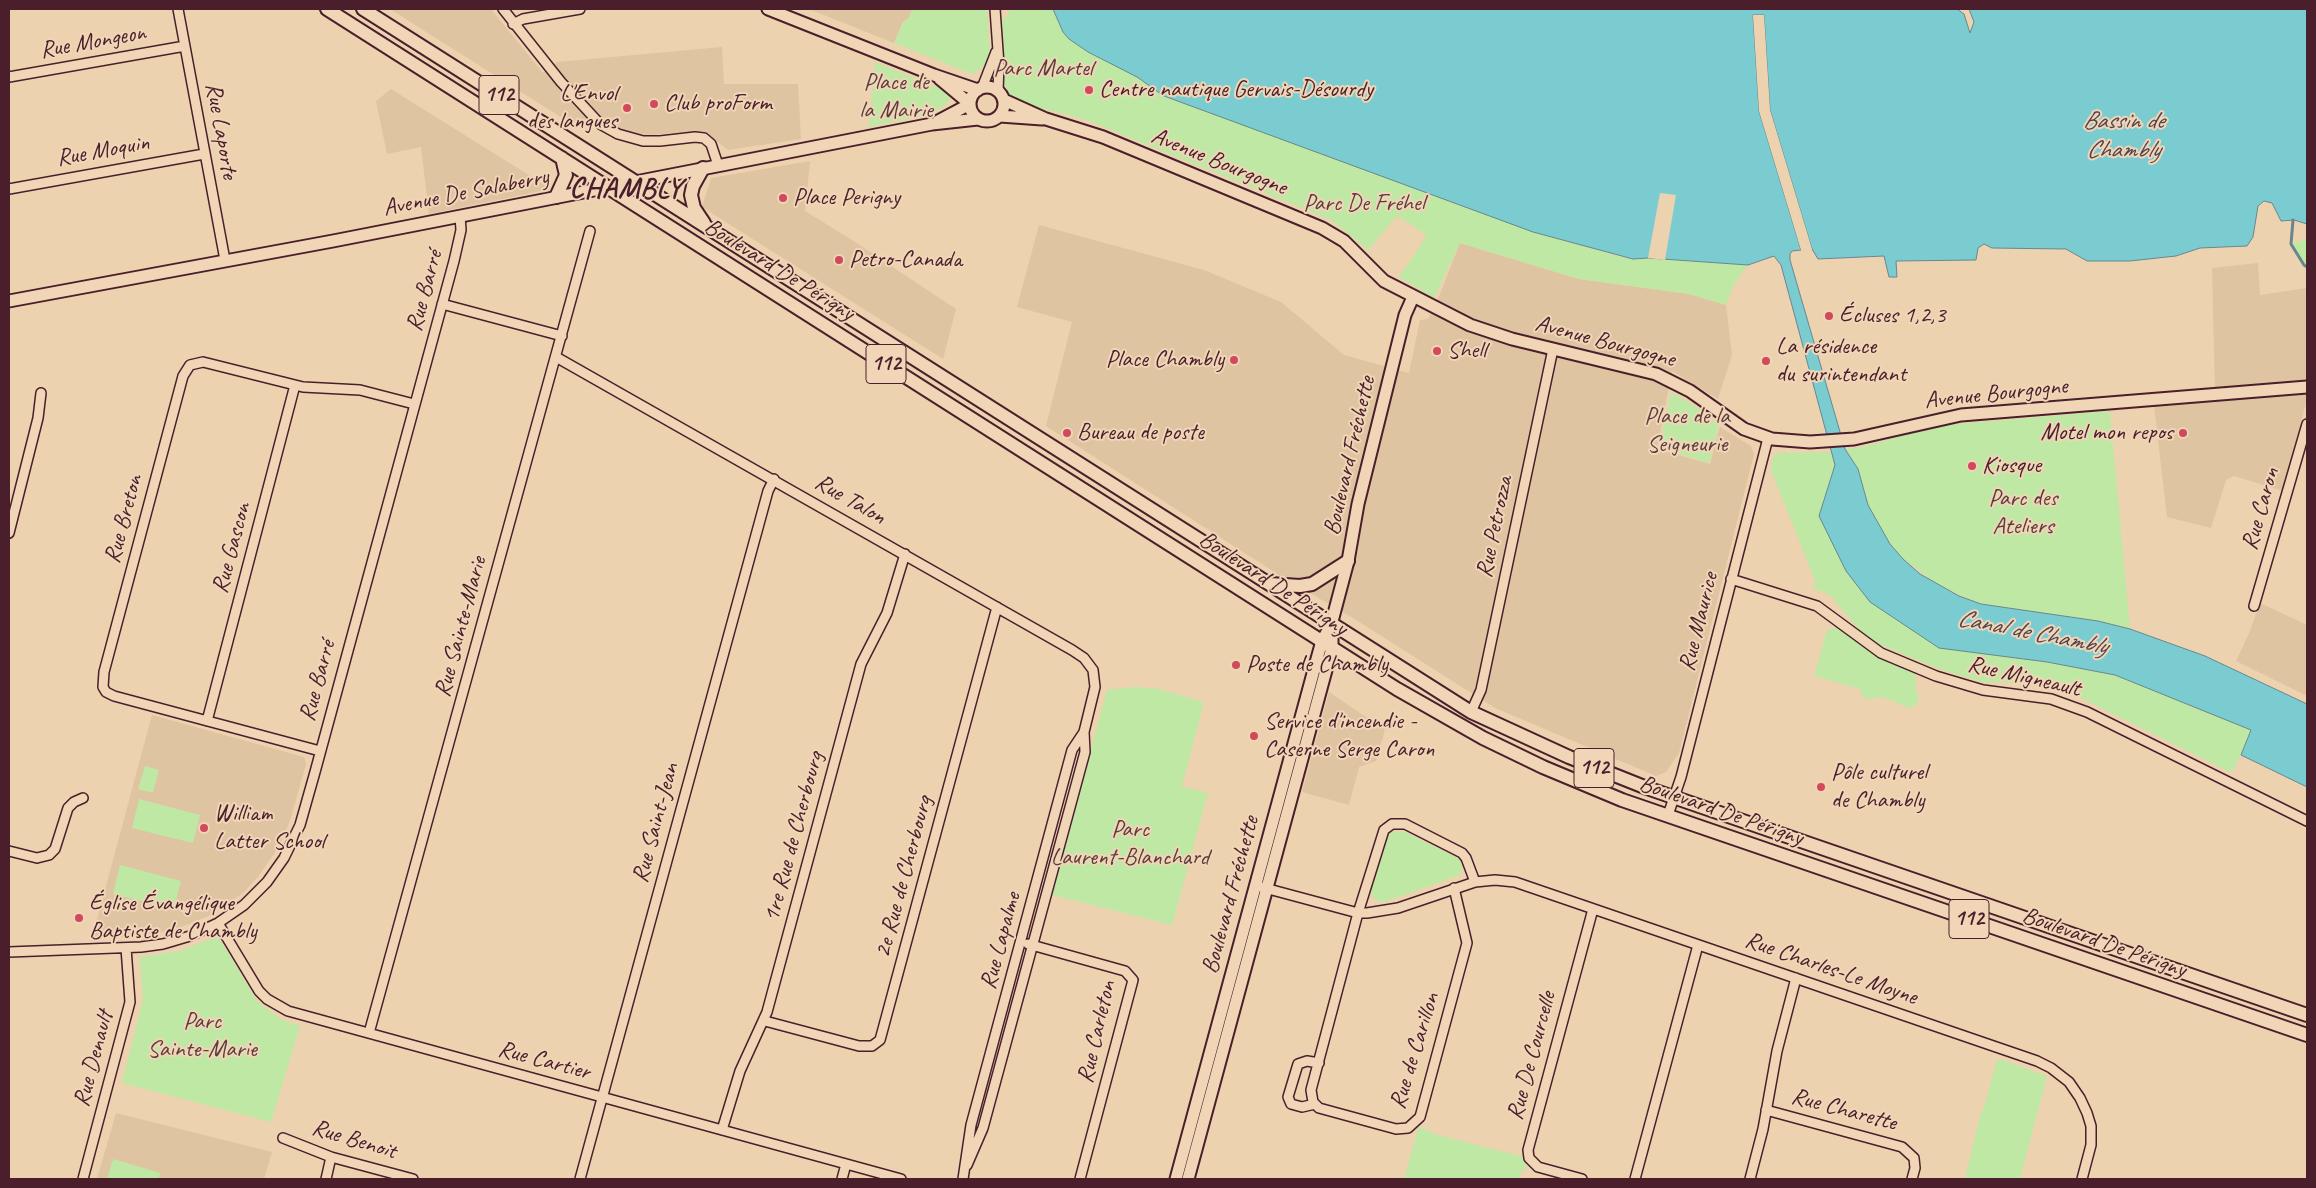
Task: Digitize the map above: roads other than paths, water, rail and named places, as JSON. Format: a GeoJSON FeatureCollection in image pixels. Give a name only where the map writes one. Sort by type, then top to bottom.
{"type":"FeatureCollection","features":[{"type":"Feature","properties":{"kind":"main road","name":"Boulevard De Périgny"},"geometry":{"type":"LineString","coordinates":[[327,9],[1435,712],[1499,746],[1586,786],[2307,1035]]}},
{"type":"Feature","properties":{"kind":"main road","name":"Boulevard De Périgny"},"geometry":{"type":"LineString","coordinates":[[363,9],[1471,712],[1569,757],[1674,797],[2307,1015]]}},
{"type":"Feature","properties":{"kind":"main road"},"geometry":{"type":"LineString","coordinates":[[556,197],[566,175],[562,158]]}},
{"type":"Feature","properties":{"kind":"main road"},"geometry":{"type":"LineString","coordinates":[[703,168],[693,186],[691,196],[694,208],[706,227]]}},
{"type":"Feature","properties":{"kind":"main road"},"geometry":{"type":"LineString","coordinates":[[1267,583],[1295,586],[1312,584],[1348,561]]}},
{"type":"Feature","properties":{"kind":"street","name":"Rue Laporte"},"geometry":{"type":"LineString","coordinates":[[178,9],[225,260]]}},
{"type":"Feature","properties":{"kind":"street"},"geometry":{"type":"LineString","coordinates":[[502,9],[584,108],[605,128],[624,137],[643,141],[704,138],[711,144],[718,166]]}},
{"type":"Feature","properties":{"kind":"street"},"geometry":{"type":"LineString","coordinates":[[513,24],[523,19],[580,9]]}},
{"type":"Feature","properties":{"kind":"street"},"geometry":{"type":"LineString","coordinates":[[768,9],[934,75],[980,89],[991,88],[1001,96]]}},
{"type":"Feature","properties":{"kind":"street"},"geometry":{"type":"LineString","coordinates":[[995,9],[1001,96],[1004,108],[1000,116],[989,121],[978,119],[972,113],[970,104],[972,96],[980,89],[997,49]]}},
{"type":"Feature","properties":{"kind":"street","name":"Rue Mongeon"},"geometry":{"type":"LineString","coordinates":[[9,77],[185,46]]}},
{"type":"Feature","properties":{"kind":"street"},"geometry":{"type":"LineString","coordinates":[[934,75],[970,104]]}},
{"type":"Feature","properties":{"kind":"street","name":"Avenue Bourgogne"},"geometry":{"type":"LineString","coordinates":[[1001,96],[1046,119],[1091,133],[1322,228],[1344,241],[1380,278],[1413,297],[1483,330],[1656,374],[1690,391],[1744,429],[1768,438],[1786,442],[1854,439],[1961,415],[2307,387]]}},
{"type":"Feature","properties":{"kind":"street","name":"Avenue De Salaberry"},"geometry":{"type":"LineString","coordinates":[[932,124],[970,104]]}},
{"type":"Feature","properties":{"kind":"street","name":"Avenue Bourgogne"},"geometry":{"type":"LineString","coordinates":[[1000,116],[1046,119]]}},
{"type":"Feature","properties":{"kind":"street","name":"Avenue De Salaberry"},"geometry":{"type":"LineString","coordinates":[[9,301],[932,124],[978,119]]}},
{"type":"Feature","properties":{"kind":"street","name":"Rue Moquin"},"geometry":{"type":"LineString","coordinates":[[9,188],[204,154]]}},
{"type":"Feature","properties":{"kind":"street","name":"Rue Barré"},"geometry":{"type":"LineString","coordinates":[[9,952],[126,948],[174,941],[218,923],[238,910],[259,891],[284,858],[300,825],[442,304],[461,230],[460,216]]}},
{"type":"Feature","properties":{"kind":"street","name":"Rue Sainte-Marie"},"geometry":{"type":"LineString","coordinates":[[369,1034],[590,231]]}},
{"type":"Feature","properties":{"kind":"street","name":"Boulevard Fréchette"},"geometry":{"type":"LineString","coordinates":[[1176,1179],[1261,887],[1327,644],[1348,561],[1358,504],[1405,315],[1413,297]]}},
{"type":"Feature","properties":{"kind":"street"},"geometry":{"type":"LineString","coordinates":[[442,304],[562,336]]}},
{"type":"Feature","properties":{"kind":"street","name":"Rue Petrozza"},"geometry":{"type":"LineString","coordinates":[[1471,712],[1481,690],[1553,349]]}},
{"type":"Feature","properties":{"kind":"street","name":"Rue Talon"},"geometry":{"type":"LineString","coordinates":[[556,357],[774,479],[1084,658],[1094,675],[1093,698]]}},
{"type":"Feature","properties":{"kind":"street","name":"Rue Breton"},"geometry":{"type":"LineString","coordinates":[[320,751],[109,694],[103,687],[104,672],[187,368],[194,362],[206,362],[295,385],[360,390],[414,404]]}},
{"type":"Feature","properties":{"kind":"street","name":"Rue Gascon"},"geometry":{"type":"LineString","coordinates":[[207,721],[295,385]]}},
{"type":"Feature","properties":{"kind":"street"},"geometry":{"type":"LineString","coordinates":[[9,533],[38,418],[41,393]]}},
{"type":"Feature","properties":{"kind":"street","name":"Rue Caron"},"geometry":{"type":"LineString","coordinates":[[2254,606],[2307,424]]}},
{"type":"Feature","properties":{"kind":"street","name":"Rue Maurice"},"geometry":{"type":"LineString","coordinates":[[1668,815],[1768,438]]}},
{"type":"Feature","properties":{"kind":"street","name":"Rue Saint-Jean"},"geometry":{"type":"LineString","coordinates":[[580,1179],[768,491],[774,479]]}},
{"type":"Feature","properties":{"kind":"street","name":"1re Rue de Cherbourg"},"geometry":{"type":"LineString","coordinates":[[722,1130],[740,1071],[765,1021],[858,674],[864,657],[887,613],[905,554]]}},
{"type":"Feature","properties":{"kind":"street","name":"Rue Migneault"},"geometry":{"type":"LineString","coordinates":[[1730,579],[1817,606],[1830,613],[1872,648],[1900,662],[1936,676],[1983,690],[2050,699],[2088,712],[2307,821]]}},
{"type":"Feature","properties":{"kind":"street","name":"2e Rue de Cherbourg"},"geometry":{"type":"LineString","coordinates":[[765,1021],[859,1046],[872,1046],[880,1040],[997,607]]}},
{"type":"Feature","properties":{"kind":"street","name":"Rue Lapalme"},"geometry":{"type":"LineString","coordinates":[[963,1179],[967,1165],[981,1137],[1033,945],[1084,752],[1084,732],[1093,698]]}},
{"type":"Feature","properties":{"kind":"street","name":"Rue Lapalme"},"geometry":{"type":"LineString","coordinates":[[967,1165],[969,1134],[1072,750],[1084,732]]}},
{"type":"Feature","properties":{"kind":"street"},"geometry":{"type":"LineString","coordinates":[[9,851],[37,858],[49,855],[55,849],[68,808],[74,802],[83,798]]}},
{"type":"Feature","properties":{"kind":"street"},"geometry":{"type":"LineString","coordinates":[[1315,1104],[1311,1093],[1318,1063],[1358,913],[1382,833],[1392,824],[1410,826],[1462,853],[1466,858],[1475,882]]}},
{"type":"Feature","properties":{"kind":"street","name":"Rue Charles-Le Moyne"},"geometry":{"type":"LineString","coordinates":[[1261,887],[1358,913],[1390,910],[1475,882],[1495,880],[1514,882],[2037,1061],[2051,1068],[2074,1089],[2084,1105],[2090,1120],[2091,1145],[2082,1179]]}},
{"type":"Feature","properties":{"kind":"street","name":"Boulevard Fréchette"},"geometry":{"type":"LineString","coordinates":[[1188,1179],[1261,887]]}},
{"type":"Feature","properties":{"kind":"street","name":"Rue de Carillon"},"geometry":{"type":"LineString","coordinates":[[1318,1063],[1307,1061],[1298,1064],[1288,1097],[1290,1102],[1299,1107],[1315,1104],[1324,1109],[1396,1129],[1408,1128],[1420,1117],[1467,943],[1454,888]]}},
{"type":"Feature","properties":{"kind":"street","name":"Rue De Courcelle"},"geometry":{"type":"LineString","coordinates":[[1582,1179],[1538,1167],[1529,1158],[1528,1150],[1593,909]]}},
{"type":"Feature","properties":{"kind":"street","name":"Rue Cartier"},"geometry":{"type":"LineString","coordinates":[[218,923],[250,980],[267,999],[288,1011],[901,1179]]}},
{"type":"Feature","properties":{"kind":"street","name":"Rue Carleton"},"geometry":{"type":"LineString","coordinates":[[1021,942],[1125,971],[1133,980],[1080,1179]]}},
{"type":"Feature","properties":{"kind":"street"},"geometry":{"type":"LineString","coordinates":[[1635,1179],[1698,945]]}},
{"type":"Feature","properties":{"kind":"street","name":"Rue Denault"},"geometry":{"type":"LineString","coordinates":[[82,1179],[130,1002],[126,948]]}},
{"type":"Feature","properties":{"kind":"street","name":"Rue Charette"},"geometry":{"type":"LineString","coordinates":[[1750,1179],[1777,1051],[1796,978]]}},
{"type":"Feature","properties":{"kind":"street","name":"Rue Charette"},"geometry":{"type":"LineString","coordinates":[[1766,1110],[1902,1147],[1912,1154],[1915,1161],[1912,1179]]}},
{"type":"Feature","properties":{"kind":"street","name":"Rue Benoit"},"geometry":{"type":"LineString","coordinates":[[283,1138],[331,1157],[413,1179]]}},
{"type":"Feature","properties":{"kind":"street"},"geometry":{"type":"LineString","coordinates":[[326,1179],[331,1157]]}},
{"type":"Feature","properties":{"kind":"street"},"geometry":{"type":"LineString","coordinates":[[842,1179],[846,1164]]}},
{"type":"Feature","properties":{"kind":"water","name":"Bassin de Chambly"},"geometry":{"type":"Polygon","coordinates":[[[1053,9],[1957,9],[1964,14],[1970,33],[1974,22],[1969,9],[2307,9],[2307,224],[2294,220],[2281,221],[2272,203],[2264,201],[2258,206],[2253,237],[2247,246],[2200,248],[2176,256],[2130,261],[2087,261],[2066,249],[1992,248],[1984,244],[1978,248],[1976,260],[1896,261],[1897,277],[1889,277],[1884,256],[1818,259],[1812,249],[1770,110],[1764,15],[1753,15],[1759,111],[1801,250],[1792,251],[1790,260],[1845,449],[1858,469],[1868,505],[1890,544],[1920,574],[1959,596],[1981,604],[2098,621],[2130,629],[2205,656],[2307,704],[2307,787],[2241,755],[2251,730],[2115,675],[2047,662],[1939,648],[1870,602],[1846,571],[1819,516],[1835,465],[1781,265],[1774,256],[1748,265],[1648,258],[1633,259],[1533,232],[1164,96],[1137,77],[1088,52],[1069,39],[1063,32],[1053,9]]]}},
{"type":"Feature","properties":{"kind":"waterway"},"geometry":{"type":"LineString","coordinates":[[2293,220],[2291,244],[2307,267]]}},
{"type":"Feature","properties":{"kind":"place","name":"Centre nautique Gervais-Désourdy"},"geometry":{"type":"Point","coordinates":[1089,90]}},
{"type":"Feature","properties":{"kind":"place","name":"Club proForm"},"geometry":{"type":"Point","coordinates":[654,104]}},
{"type":"Feature","properties":{"kind":"place","name":"L'Envol des langues"},"geometry":{"type":"Point","coordinates":[627,108]}},
{"type":"Feature","properties":{"kind":"place","name":"Place Perigny"},"geometry":{"type":"Point","coordinates":[783,198]}},
{"type":"Feature","properties":{"kind":"place","name":"Petro-Canada"},"geometry":{"type":"Point","coordinates":[839,260]}},
{"type":"Feature","properties":{"kind":"place","name":"Écluses 1,2,3"},"geometry":{"type":"Point","coordinates":[1829,316]}},
{"type":"Feature","properties":{"kind":"place","name":"Shell"},"geometry":{"type":"Point","coordinates":[1437,351]}},
{"type":"Feature","properties":{"kind":"place","name":"Place Chambly"},"geometry":{"type":"Point","coordinates":[1234,360]}},
{"type":"Feature","properties":{"kind":"place","name":"La résidence du surintendant"},"geometry":{"type":"Point","coordinates":[1766,361]}},
{"type":"Feature","properties":{"kind":"place","name":"Bureau de poste"},"geometry":{"type":"Point","coordinates":[1067,433]}},
{"type":"Feature","properties":{"kind":"place","name":"Motel mon repos"},"geometry":{"type":"Point","coordinates":[2183,433]}},
{"type":"Feature","properties":{"kind":"place","name":"Kiosque"},"geometry":{"type":"Point","coordinates":[1972,466]}},
{"type":"Feature","properties":{"kind":"place","name":"Poste de Chambly"},"geometry":{"type":"Point","coordinates":[1236,665]}},
{"type":"Feature","properties":{"kind":"place","name":"Service d'incendie - Caserne Serge Caron"},"geometry":{"type":"Point","coordinates":[1254,736]}},
{"type":"Feature","properties":{"kind":"place","name":"Pôle culturel de Chambly"},"geometry":{"type":"Point","coordinates":[1821,787]}},
{"type":"Feature","properties":{"kind":"place","name":"William Latter School"},"geometry":{"type":"Point","coordinates":[204,828]}},
{"type":"Feature","properties":{"kind":"place","name":"Église Évangélique Baptiste de Chambly"},"geometry":{"type":"Point","coordinates":[79,918]}},
{"type":"Feature","properties":{"kind":"district","name":"CHAMBLY"},"geometry":{"type":"Point","coordinates":[626,189]}},
{"type":"Feature","properties":{"kind":"park label","name":"Parc Martel"},"geometry":{"type":"Point","coordinates":[1043,69]}},
{"type":"Feature","properties":{"kind":"park label","name":"Place de la Mairie"},"geometry":{"type":"Point","coordinates":[896,97]}},
{"type":"Feature","properties":{"kind":"park label","name":"Parc De Fréhel"},"geometry":{"type":"Point","coordinates":[1364,204]}},
{"type":"Feature","properties":{"kind":"park label","name":"Place de la Seigneurie"},"geometry":{"type":"Point","coordinates":[1687,431]}},
{"type":"Feature","properties":{"kind":"park label","name":"Parc des Ateliers"},"geometry":{"type":"Point","coordinates":[2023,513]}},
{"type":"Feature","properties":{"kind":"park label","name":"Parc Laurent-Blanchard"},"geometry":{"type":"Point","coordinates":[1130,844]}},
{"type":"Feature","properties":{"kind":"park label","name":"Parc Sainte-Marie"},"geometry":{"type":"Point","coordinates":[202,1036]}},
{"type":"Feature","properties":{"kind":"water label","name":"Canal de Chambly"},"geometry":{"type":"Point","coordinates":[2032,633]}}]}
